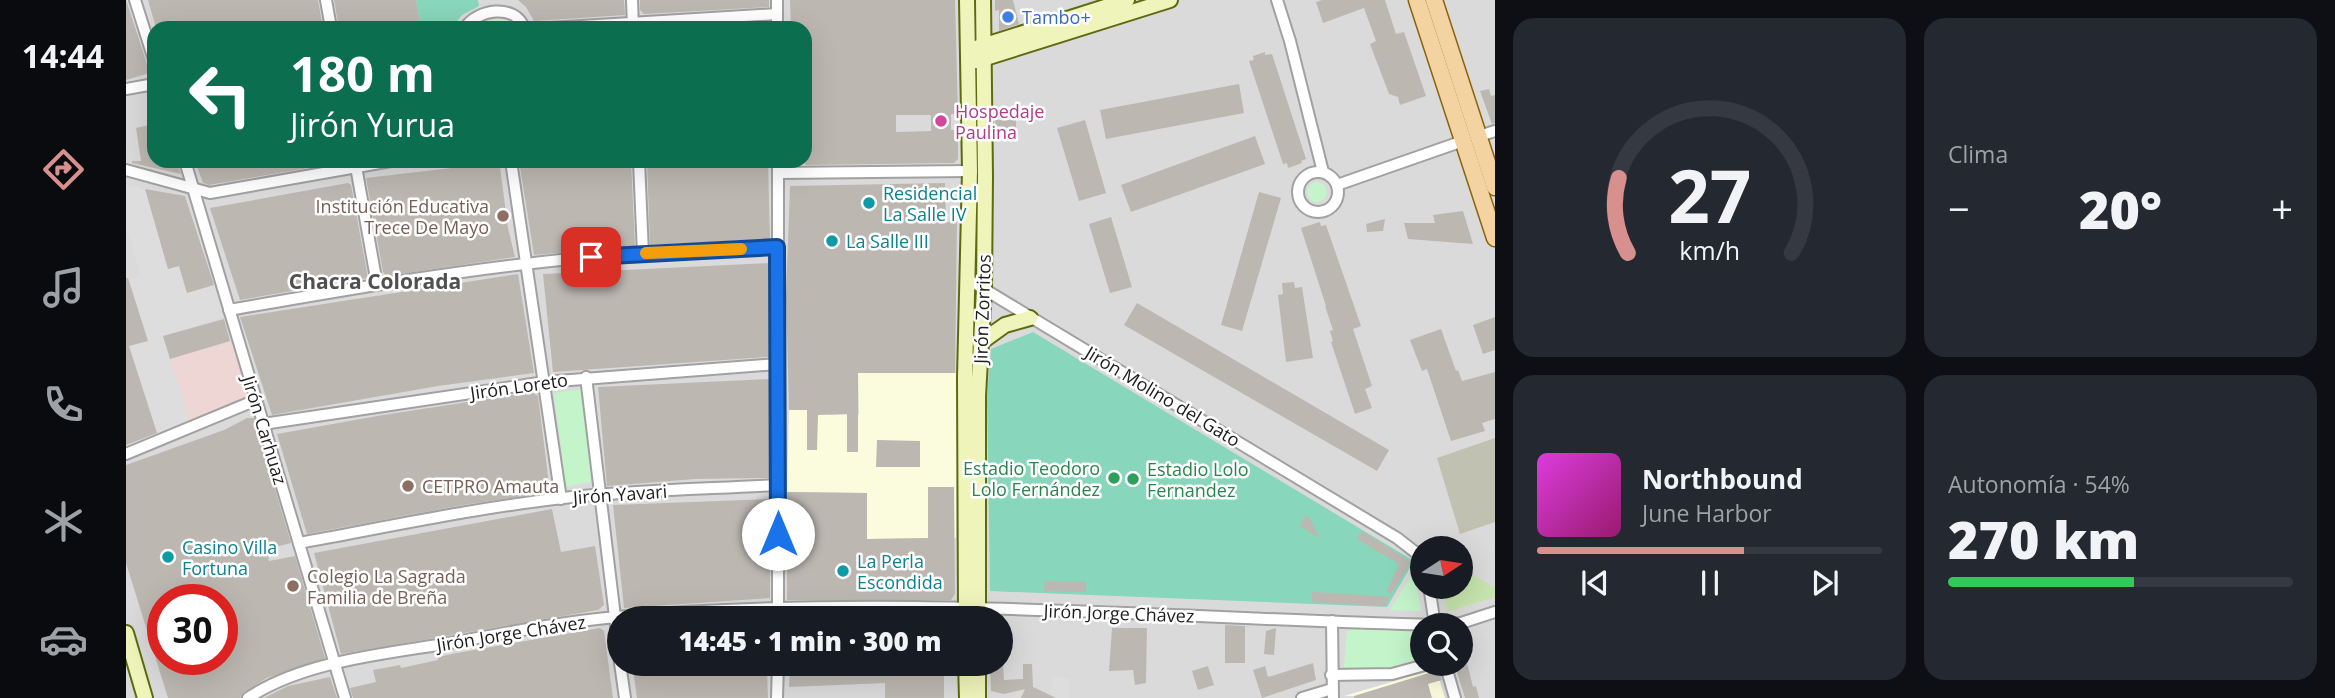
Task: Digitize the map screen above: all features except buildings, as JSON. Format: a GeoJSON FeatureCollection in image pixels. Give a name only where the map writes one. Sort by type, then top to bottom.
{"type":"FeatureCollection","features":[{"type":"Feature","properties":{"kind":"main road","name":"Jirón Zorritos"},"geometry":{"type":"LineString","coordinates":[[967,0],[970,171],[965,377],[972,606]]}},
{"type":"Feature","properties":{"kind":"main road","name":"Jirón Zorritos"},"geometry":{"type":"LineString","coordinates":[[972,606],[984,289],[983,0]]}},
{"type":"Feature","properties":{"kind":"main road"},"geometry":{"type":"LineString","coordinates":[[1091,18],[1127,0]]}},
{"type":"Feature","properties":{"kind":"main road"},"geometry":{"type":"LineString","coordinates":[[968,57],[1091,18],[1170,0]]}},
{"type":"Feature","properties":{"kind":"main road"},"geometry":{"type":"LineString","coordinates":[[1417,0],[1471,139],[1495,187]]}},
{"type":"Feature","properties":{"kind":"main road"},"geometry":{"type":"LineString","coordinates":[[1434,0],[1495,238]]}},
{"type":"Feature","properties":{"kind":"main road"},"geometry":{"type":"LineString","coordinates":[[980,343],[1005,325],[1030,318]]}},
{"type":"Feature","properties":{"kind":"main road"},"geometry":{"type":"LineString","coordinates":[[126,633],[145,698]]}},
{"type":"Feature","properties":{"kind":"main road"},"geometry":{"type":"LineString","coordinates":[[966,676],[967,698]]}},
{"type":"Feature","properties":{"kind":"main road"},"geometry":{"type":"LineString","coordinates":[[978,676],[978,698]]}},
{"type":"Feature","properties":{"kind":"street"},"geometry":{"type":"LineString","coordinates":[[135,0],[147,38]]}},
{"type":"Feature","properties":{"kind":"street"},"geometry":{"type":"LineString","coordinates":[[326,0],[330,21]]}},
{"type":"Feature","properties":{"kind":"street"},"geometry":{"type":"LineString","coordinates":[[488,0],[490,12]]}},
{"type":"Feature","properties":{"kind":"street"},"geometry":{"type":"LineString","coordinates":[[632,0],[633,21]]}},
{"type":"Feature","properties":{"kind":"street"},"geometry":{"type":"LineString","coordinates":[[777,0],[777,21]]}},
{"type":"Feature","properties":{"kind":"street"},"geometry":{"type":"LineString","coordinates":[[1277,0],[1297,66],[1322,172]]}},
{"type":"Feature","properties":{"kind":"street"},"geometry":{"type":"LineString","coordinates":[[471,21],[490,12],[512,13],[520,21]]}},
{"type":"Feature","properties":{"kind":"street"},"geometry":{"type":"LineString","coordinates":[[685,21],[777,14]]}},
{"type":"Feature","properties":{"kind":"street"},"geometry":{"type":"LineString","coordinates":[[126,89],[147,85]]}},
{"type":"Feature","properties":{"kind":"street"},"geometry":{"type":"LineString","coordinates":[[1337,185],[1495,131]]}},
{"type":"Feature","properties":{"kind":"street","name":"Jirón Carhuaz"},"geometry":{"type":"LineString","coordinates":[[187,168],[345,698]]}},
{"type":"Feature","properties":{"kind":"street"},"geometry":{"type":"LineString","coordinates":[[126,170],[210,193],[335,168]]}},
{"type":"Feature","properties":{"kind":"street"},"geometry":{"type":"LineString","coordinates":[[356,168],[377,284]]}},
{"type":"Feature","properties":{"kind":"street"},"geometry":{"type":"LineString","coordinates":[[511,168],[561,499]]}},
{"type":"Feature","properties":{"kind":"street"},"geometry":{"type":"LineString","coordinates":[[639,168],[643,254]]}},
{"type":"Feature","properties":{"kind":"street"},"geometry":{"type":"LineString","coordinates":[[778,168],[778,606]]}},
{"type":"Feature","properties":{"kind":"street"},"geometry":{"type":"LineString","coordinates":[[812,168],[970,171]]}},
{"type":"Feature","properties":{"kind":"street"},"geometry":{"type":"LineString","coordinates":[[1322,172],[1329,175],[1337,185],[1338,198],[1330,209],[1317,213],[1305,208],[1298,196],[1300,183],[1309,174],[1322,172]]}},
{"type":"Feature","properties":{"kind":"street"},"geometry":{"type":"LineString","coordinates":[[229,310],[377,284],[527,264],[643,254],[777,247]]}},
{"type":"Feature","properties":{"kind":"street","name":"Jirón Molino del Gato"},"geometry":{"type":"LineString","coordinates":[[969,280],[1410,548]]}},
{"type":"Feature","properties":{"kind":"street","name":"Jirón Loreto"},"geometry":{"type":"LineString","coordinates":[[263,424],[586,377],[777,364]]}},
{"type":"Feature","properties":{"kind":"street"},"geometry":{"type":"LineString","coordinates":[[586,377],[613,606]]}},
{"type":"Feature","properties":{"kind":"street"},"geometry":{"type":"LineString","coordinates":[[126,454],[256,400]]}},
{"type":"Feature","properties":{"kind":"street","name":"Jirón Yavari"},"geometry":{"type":"LineString","coordinates":[[299,543],[489,508],[600,494],[778,485]]}},
{"type":"Feature","properties":{"kind":"street","name":"Jirón Jorge Chávez"},"geometry":{"type":"LineString","coordinates":[[1473,619],[1495,612]]}},
{"type":"Feature","properties":{"kind":"street","name":"Jirón Jorge Chávez"},"geometry":{"type":"LineString","coordinates":[[1013,614],[1410,624]]}},
{"type":"Feature","properties":{"kind":"street","name":"Jirón Jorge Chávez"},"geometry":{"type":"LineString","coordinates":[[248,698],[276,681],[335,664],[544,626],[607,618]]}},
{"type":"Feature","properties":{"kind":"street"},"geometry":{"type":"LineString","coordinates":[[1302,698],[1332,693],[1332,621]]}},
{"type":"Feature","properties":{"kind":"street"},"geometry":{"type":"LineString","coordinates":[[1331,676],[1392,674],[1410,669]]}},
{"type":"Feature","properties":{"kind":"street"},"geometry":{"type":"LineString","coordinates":[[622,676],[625,698]]}},
{"type":"Feature","properties":{"kind":"street"},"geometry":{"type":"LineString","coordinates":[[777,698],[778,676]]}},
{"type":"Feature","properties":{"kind":"street"},"geometry":{"type":"LineString","coordinates":[[1449,676],[1455,698]]}},
{"type":"Feature","properties":{"kind":"shaded area"},"geometry":{"type":"Polygon","coordinates":[[[126,0],[1495,0],[1495,698],[126,698],[126,0]]]}},
{"type":"Feature","properties":{"kind":"shaded area"},"geometry":{"type":"Polygon","coordinates":[[[126,185],[145,189],[168,269],[179,266],[187,292],[214,285],[224,317],[163,336],[190,423],[157,435],[129,346],[148,340],[129,280],[141,276],[126,226],[126,185]]]}},
{"type":"Feature","properties":{"kind":"shaded area"},"geometry":{"type":"Polygon","coordinates":[[[232,341],[248,393],[246,401],[190,423],[170,359],[232,341]]]}},
{"type":"Feature","properties":{"kind":"shaded area"},"geometry":{"type":"Polygon","coordinates":[[[858,373],[958,373],[956,538],[867,539],[866,493],[787,492],[789,410],[829,410],[829,415],[859,414],[858,373]]]}},
{"type":"Feature","properties":{"kind":"shaded area"},"geometry":{"type":"Polygon","coordinates":[[[1495,438],[1495,522],[1460,534],[1437,458],[1495,438]]]}},
{"type":"Feature","properties":{"kind":"shaded area"},"geometry":{"type":"Polygon","coordinates":[[[1053,676],[1070,679],[1070,698],[1050,698],[1053,676]]]}},
{"type":"Feature","properties":{"kind":"shaded area"},"geometry":{"type":"Polygon","coordinates":[[[1412,676],[1438,676],[1445,698],[1344,696],[1412,676]]]}},
{"type":"Feature","properties":{"kind":"green space"},"geometry":{"type":"Polygon","coordinates":[[[416,0],[478,0],[479,6],[462,15],[457,21],[420,21],[416,0]]]}},
{"type":"Feature","properties":{"kind":"green space"},"geometry":{"type":"Polygon","coordinates":[[[505,18],[514,21],[479,21],[505,18]]]}},
{"type":"Feature","properties":{"kind":"green space"},"geometry":{"type":"Polygon","coordinates":[[[1317,182],[1324,185],[1327,192],[1324,199],[1317,202],[1310,199],[1307,192],[1310,185],[1317,182]]]}},
{"type":"Feature","properties":{"kind":"green space","name":"Estadio Lolo Fernandez"},"geometry":{"type":"Polygon","coordinates":[[[1033,332],[1410,559],[1410,568],[1387,607],[990,591],[987,397],[991,349],[1033,332]]]}},
{"type":"Feature","properties":{"kind":"green space"},"geometry":{"type":"Polygon","coordinates":[[[583,389],[594,481],[566,487],[554,393],[583,389]]]}},
{"type":"Feature","properties":{"kind":"green space"},"geometry":{"type":"Polygon","coordinates":[[[1474,576],[1495,588],[1495,597],[1447,612],[1444,599],[1474,598],[1474,576]]]}},
{"type":"Feature","properties":{"kind":"green space"},"geometry":{"type":"Polygon","coordinates":[[[1410,578],[1410,599],[1419,599],[1421,611],[1390,610],[1410,578]]]}},
{"type":"Feature","properties":{"kind":"green space"},"geometry":{"type":"Polygon","coordinates":[[[1356,626],[1410,628],[1410,667],[1398,670],[1346,670],[1347,632],[1356,626]]]}},
{"type":"Feature","properties":{"kind":"slow traffic"},"geometry":{"type":"LineString","coordinates":[[646,253],[741,249]]}},
{"type":"Feature","properties":{"kind":"place","name":"Tambo+"},"geometry":{"type":"Point","coordinates":[1008,17]}},
{"type":"Feature","properties":{"kind":"place","name":"Hospedaje Paulina"},"geometry":{"type":"Point","coordinates":[941,121]}},
{"type":"Feature","properties":{"kind":"place","name":"Residencial La Salle IV"},"geometry":{"type":"Point","coordinates":[869,203]}},
{"type":"Feature","properties":{"kind":"place","name":"Institución Educativa Trece De Mayo"},"geometry":{"type":"Point","coordinates":[503,216]}},
{"type":"Feature","properties":{"kind":"place","name":"La Salle III"},"geometry":{"type":"Point","coordinates":[832,241]}},
{"type":"Feature","properties":{"kind":"place","name":"Estadio Teodoro Lolo Fernández"},"geometry":{"type":"Point","coordinates":[1114,478]}},
{"type":"Feature","properties":{"kind":"place","name":"Estadio Lolo Fernandez"},"geometry":{"type":"Point","coordinates":[1133,479]}},
{"type":"Feature","properties":{"kind":"place","name":"CETPRO Amauta"},"geometry":{"type":"Point","coordinates":[408,486]}},
{"type":"Feature","properties":{"kind":"place","name":"Casino Villa Fortuna"},"geometry":{"type":"Point","coordinates":[168,557]}},
{"type":"Feature","properties":{"kind":"place","name":"La Perla Escondida"},"geometry":{"type":"Point","coordinates":[843,571]}},
{"type":"Feature","properties":{"kind":"place","name":"Colegio La Sagrada Familia de Breña"},"geometry":{"type":"Point","coordinates":[293,586]}},
{"type":"Feature","properties":{"kind":"district","name":"Chacra Colorada"},"geometry":{"type":"Point","coordinates":[375,281]}},
{"type":"Feature","properties":{"kind":"route"},"geometry":{"type":"LineString","coordinates":[[591,257],[777,247],[778,534]]}}]}
